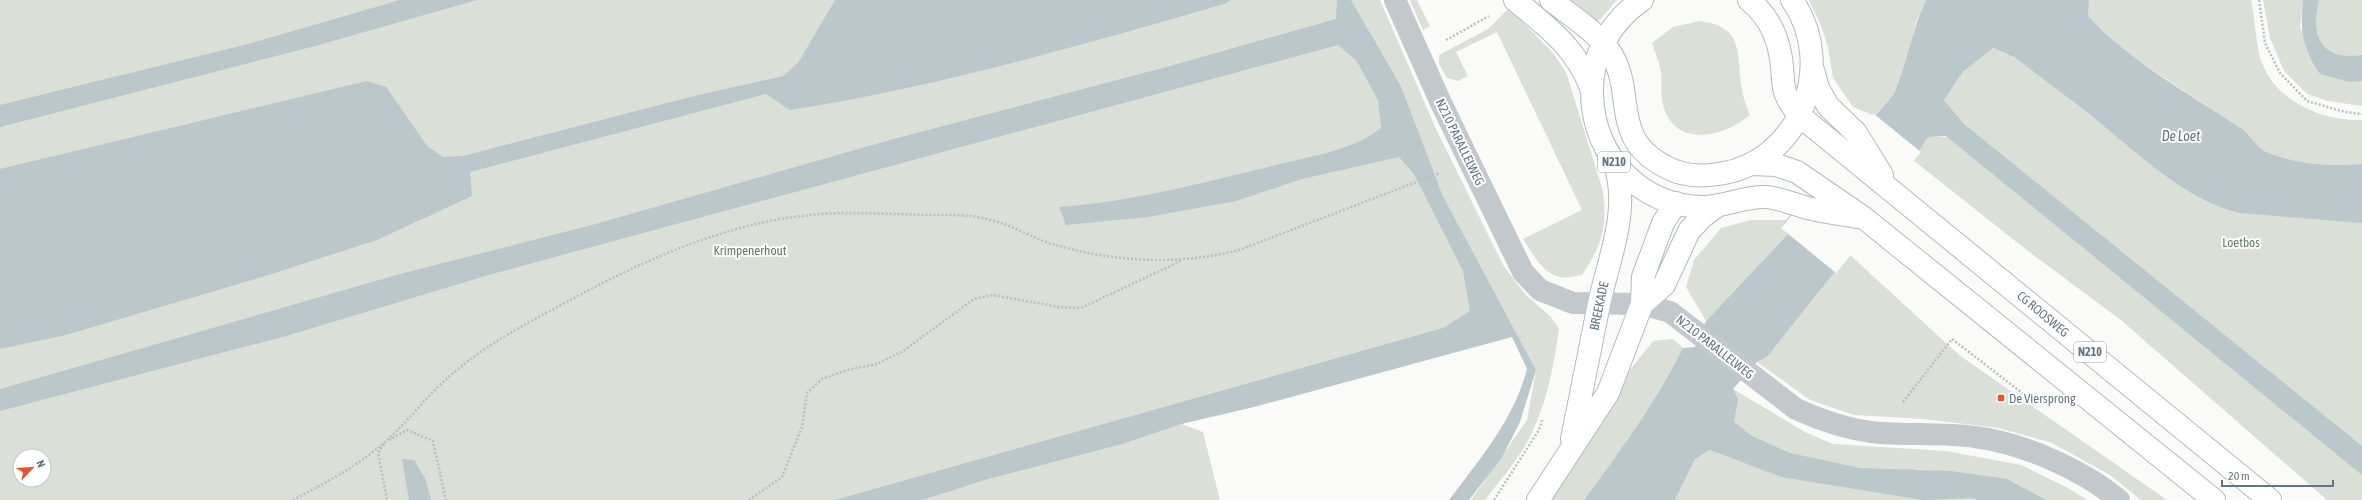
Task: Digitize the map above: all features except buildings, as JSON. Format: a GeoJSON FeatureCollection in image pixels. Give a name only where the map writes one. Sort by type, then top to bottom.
{"type":"FeatureCollection","features":[{"type":"Feature","properties":{"kind":"main road","name":"N210"},"geometry":{"type":"LineString","coordinates":[[1515,0],[1566,45],[1579,61],[1592,91]]}},
{"type":"Feature","properties":{"kind":"main road","name":"N210"},"geometry":{"type":"LineString","coordinates":[[1551,0],[1603,44],[1618,68],[1628,126],[1645,151],[1656,161],[1683,174],[1713,175],[1733,172],[1753,164],[1785,139],[1800,116],[1810,90],[1813,68],[1809,36],[1799,12],[1792,0]]}},
{"type":"Feature","properties":{"kind":"main road","name":"N210"},"geometry":{"type":"LineString","coordinates":[[1642,0],[1619,20],[1603,44],[1594,67],[1592,91],[1595,122],[1600,138],[1615,164],[1636,185],[1648,192],[1676,203],[1717,206],[1740,200],[1775,198],[1798,206],[1864,218]]}},
{"type":"Feature","properties":{"kind":"main road","name":"N210"},"geometry":{"type":"LineString","coordinates":[[1750,0],[1766,17],[1773,29],[1780,55],[1781,77],[1785,94],[1800,116]]}},
{"type":"Feature","properties":{"kind":"main road","name":"CG ROOSWEG"},"geometry":{"type":"LineString","coordinates":[[1813,68],[1818,88],[1828,106],[1856,133],[1890,188]]}},
{"type":"Feature","properties":{"kind":"main road","name":"CG ROOSWEG"},"geometry":{"type":"LineString","coordinates":[[1800,116],[1910,204],[2270,500]]}},
{"type":"Feature","properties":{"kind":"main road","name":"BREEKADE"},"geometry":{"type":"LineString","coordinates":[[1570,447],[1599,303],[1619,221],[1621,192],[1615,164]]}},
{"type":"Feature","properties":{"kind":"main road","name":"N210"},"geometry":{"type":"LineString","coordinates":[[1753,164],[1786,167],[1816,183],[1864,218],[1884,236],[2214,500]]}},
{"type":"Feature","properties":{"kind":"main road","name":"N210"},"geometry":{"type":"LineString","coordinates":[[1676,203],[1692,187],[1713,175]]}},
{"type":"Feature","properties":{"kind":"main road","name":"BREEKADE"},"geometry":{"type":"LineString","coordinates":[[1538,500],[1570,447],[1608,393],[1642,304],[1643,277],[1663,223],[1676,203]]}},
{"type":"Feature","properties":{"kind":"main road","name":"BREEKADE"},"geometry":{"type":"LineString","coordinates":[[1642,304],[1664,285],[1689,231],[1702,217],[1717,206]]}},
{"type":"Feature","properties":{"kind":"street","name":"N210 PARALLELWEG"},"geometry":{"type":"LineString","coordinates":[[1395,0],[1441,103],[1523,272],[1540,290],[1573,303],[1642,304],[1670,312],[1796,409],[1820,420],[1880,433],[1976,437],[2008,444],[2065,466],[2119,500]]}},
{"type":"Feature","properties":{"kind":"path"},"geometry":{"type":"LineString","coordinates":[[2259,0],[2265,43],[2280,73],[2307,101],[2345,112],[2362,114]]}},
{"type":"Feature","properties":{"kind":"path"},"geometry":{"type":"LineString","coordinates":[[1419,54],[1478,24],[1490,15]]}},
{"type":"Feature","properties":{"kind":"path"},"geometry":{"type":"LineString","coordinates":[[293,500],[342,474],[386,441],[450,376],[477,354],[521,326],[624,271],[679,247],[778,219],[809,214],[845,213],[962,215],[990,219],[1033,237],[1092,255],[1183,260],[1208,258],[1239,250],[1443,172]]}},
{"type":"Feature","properties":{"kind":"path"},"geometry":{"type":"LineString","coordinates":[[749,500],[782,477],[802,427],[807,393],[822,379],[847,370],[877,364],[903,351],[974,299],[993,295],[1059,307],[1081,308],[1183,260]]}},
{"type":"Feature","properties":{"kind":"path"},"geometry":{"type":"LineString","coordinates":[[1880,433],[1952,338],[2030,399]]}},
{"type":"Feature","properties":{"kind":"path"},"geometry":{"type":"LineString","coordinates":[[1494,500],[1539,430],[1544,415]]}},
{"type":"Feature","properties":{"kind":"path"},"geometry":{"type":"LineString","coordinates":[[387,500],[378,453],[386,441],[407,430],[433,441],[446,500]]}},
{"type":"Feature","properties":{"kind":"green space","name":"Krimpenerhout"},"geometry":{"type":"Polygon","coordinates":[[[0,0],[1341,0],[1500,326],[1181,416],[1184,425],[1203,432],[1220,500],[0,500],[0,0]]]}},
{"type":"Feature","properties":{"kind":"green space"},"geometry":{"type":"Polygon","coordinates":[[[1351,0],[1380,0],[1436,129],[1503,265],[1525,294],[1551,317],[1559,329],[1551,376],[1537,422],[1522,451],[1485,500],[1471,500],[1527,420],[1536,370],[1443,196],[1401,86],[1351,0]]]}},
{"type":"Feature","properties":{"kind":"green space"},"geometry":{"type":"Polygon","coordinates":[[[1410,0],[1417,0],[1430,26],[1423,30],[1410,0]]]}},
{"type":"Feature","properties":{"kind":"green space"},"geometry":{"type":"Polygon","coordinates":[[[1568,0],[1617,0],[1596,24],[1568,0]]]}},
{"type":"Feature","properties":{"kind":"green space"},"geometry":{"type":"Polygon","coordinates":[[[1809,0],[1926,0],[1916,22],[1904,71],[1894,94],[1875,116],[1853,107],[1833,78],[1828,47],[1820,23],[1809,0]]]}},
{"type":"Feature","properties":{"kind":"green space","name":"Loetbos"},"geometry":{"type":"Polygon","coordinates":[[[2089,0],[2251,0],[2260,57],[2269,77],[2278,88],[2290,98],[2317,113],[2332,117],[2362,120],[2362,500],[2327,500],[2122,321],[2028,251],[1913,160],[1928,137],[1979,137],[1964,124],[1944,100],[1963,72],[1992,48],[2016,58],[2103,125],[2231,122],[2127,53],[2087,16],[2089,0]]]}},
{"type":"Feature","properties":{"kind":"green space"},"geometry":{"type":"Polygon","coordinates":[[[2263,0],[2303,0],[2300,28],[2349,82],[2362,81],[2362,106],[2328,101],[2307,94],[2284,71],[2270,38],[2263,0]]]}},
{"type":"Feature","properties":{"kind":"green space"},"geometry":{"type":"Polygon","coordinates":[[[2319,0],[2362,0],[2362,55],[2348,56],[2336,54],[2328,50],[2322,43],[2318,35],[2316,25],[2319,0]]]}},
{"type":"Feature","properties":{"kind":"green space"},"geometry":{"type":"Polygon","coordinates":[[[1509,8],[1552,52],[1566,72],[1602,188],[1605,213],[1602,234],[1595,254],[1582,275],[1562,278],[1554,275],[1538,262],[1523,239],[1582,210],[1497,32],[1456,52],[1468,76],[1458,81],[1447,78],[1439,64],[1439,55],[1488,29],[1509,8]]]}},
{"type":"Feature","properties":{"kind":"green space"},"geometry":{"type":"Polygon","coordinates":[[[1700,21],[1715,24],[1732,36],[1738,55],[1743,96],[1750,115],[1728,129],[1703,135],[1691,134],[1680,129],[1670,121],[1663,104],[1661,72],[1652,43],[1673,27],[1700,21]]]}},
{"type":"Feature","properties":{"kind":"green space"},"geometry":{"type":"Polygon","coordinates":[[[1751,220],[1786,220],[1781,228],[1788,234],[1706,321],[1686,287],[1694,260],[1721,228],[1751,220]]]}},
{"type":"Feature","properties":{"kind":"green space"},"geometry":{"type":"Polygon","coordinates":[[[1849,254],[1959,355],[2167,500],[2141,500],[2110,475],[2052,443],[1999,428],[1923,419],[1854,415],[1810,400],[1757,362],[1767,357],[1849,254]]]}},
{"type":"Feature","properties":{"kind":"green space"},"geometry":{"type":"Polygon","coordinates":[[[1673,339],[1683,348],[1661,388],[1637,426],[1584,500],[1547,500],[1606,400],[1653,341],[1673,339]]]}},
{"type":"Feature","properties":{"kind":"green space"},"geometry":{"type":"Polygon","coordinates":[[[1733,389],[1805,432],[1833,444],[1946,451],[2021,465],[2070,489],[2087,500],[2047,500],[2007,479],[1917,469],[1977,500],[1675,500],[1695,459],[1710,450],[1733,389]]]}},
{"type":"Feature","properties":{"kind":"water"},"geometry":{"type":"Polygon","coordinates":[[[400,0],[477,0],[315,46],[0,127],[0,105],[248,44],[400,0]]]}},
{"type":"Feature","properties":{"kind":"water"},"geometry":{"type":"Polygon","coordinates":[[[835,0],[1231,0],[1224,4],[1117,35],[1009,64],[900,90],[790,110],[766,94],[470,172],[472,196],[377,240],[262,277],[66,335],[0,349],[0,169],[367,81],[386,87],[428,147],[443,157],[463,156],[694,96],[783,76],[798,63],[835,0]]]}},
{"type":"Feature","properties":{"kind":"water"},"geometry":{"type":"Polygon","coordinates":[[[1337,0],[1351,0],[1401,86],[1443,196],[1536,370],[1520,422],[1501,459],[1469,500],[1449,500],[1484,454],[1505,422],[1514,405],[1527,369],[1512,337],[1254,407],[1181,424],[1122,444],[988,479],[922,500],[835,500],[1443,328],[1470,311],[1463,271],[1414,174],[1399,157],[1302,179],[1236,201],[1148,217],[1066,225],[1059,207],[1114,201],[1195,184],[1331,152],[1370,136],[1381,128],[1378,100],[1356,60],[1338,45],[492,274],[286,336],[0,411],[0,389],[400,274],[592,225],[890,140],[1170,66],[1336,19],[1337,0]]]}},
{"type":"Feature","properties":{"kind":"water","name":"De Loet"},"geometry":{"type":"Polygon","coordinates":[[[1926,0],[2089,0],[2088,16],[2122,48],[2161,76],[2242,129],[2266,152],[2313,164],[2362,164],[2362,223],[2241,213],[2221,207],[2200,198],[2180,186],[2160,172],[2089,114],[2016,58],[1993,48],[1963,72],[1944,100],[1964,124],[2362,446],[2362,475],[1946,136],[1928,137],[1913,160],[1889,188],[1849,254],[1767,357],[1757,362],[1733,389],[1738,399],[1734,422],[1752,436],[1790,453],[1860,468],[1951,471],[2007,479],[2047,500],[1977,500],[1973,498],[1923,500],[1781,477],[1710,450],[1695,459],[1675,500],[1584,500],[1624,445],[1649,407],[1683,348],[1695,347],[1706,321],[1788,234],[1781,228],[1786,220],[1894,94],[1926,0]]]}},
{"type":"Feature","properties":{"kind":"water"},"geometry":{"type":"Polygon","coordinates":[[[2303,0],[2319,0],[2316,25],[2318,35],[2328,50],[2336,54],[2348,56],[2362,55],[2362,81],[2349,82],[2320,74],[2309,55],[2302,30],[2303,0]]]}},
{"type":"Feature","properties":{"kind":"water"},"geometry":{"type":"Polygon","coordinates":[[[402,459],[414,460],[425,478],[431,500],[409,500],[402,459]]]}},
{"type":"Feature","properties":{"kind":"pier"},"geometry":{"type":"Polygon","coordinates":[[[1874,114],[1921,152],[1891,189],[1851,255],[1836,273],[1781,228],[1874,114]]]}},
{"type":"Feature","properties":{"kind":"place","name":"De Viersprong"},"geometry":{"type":"Point","coordinates":[2001,398]}}]}
